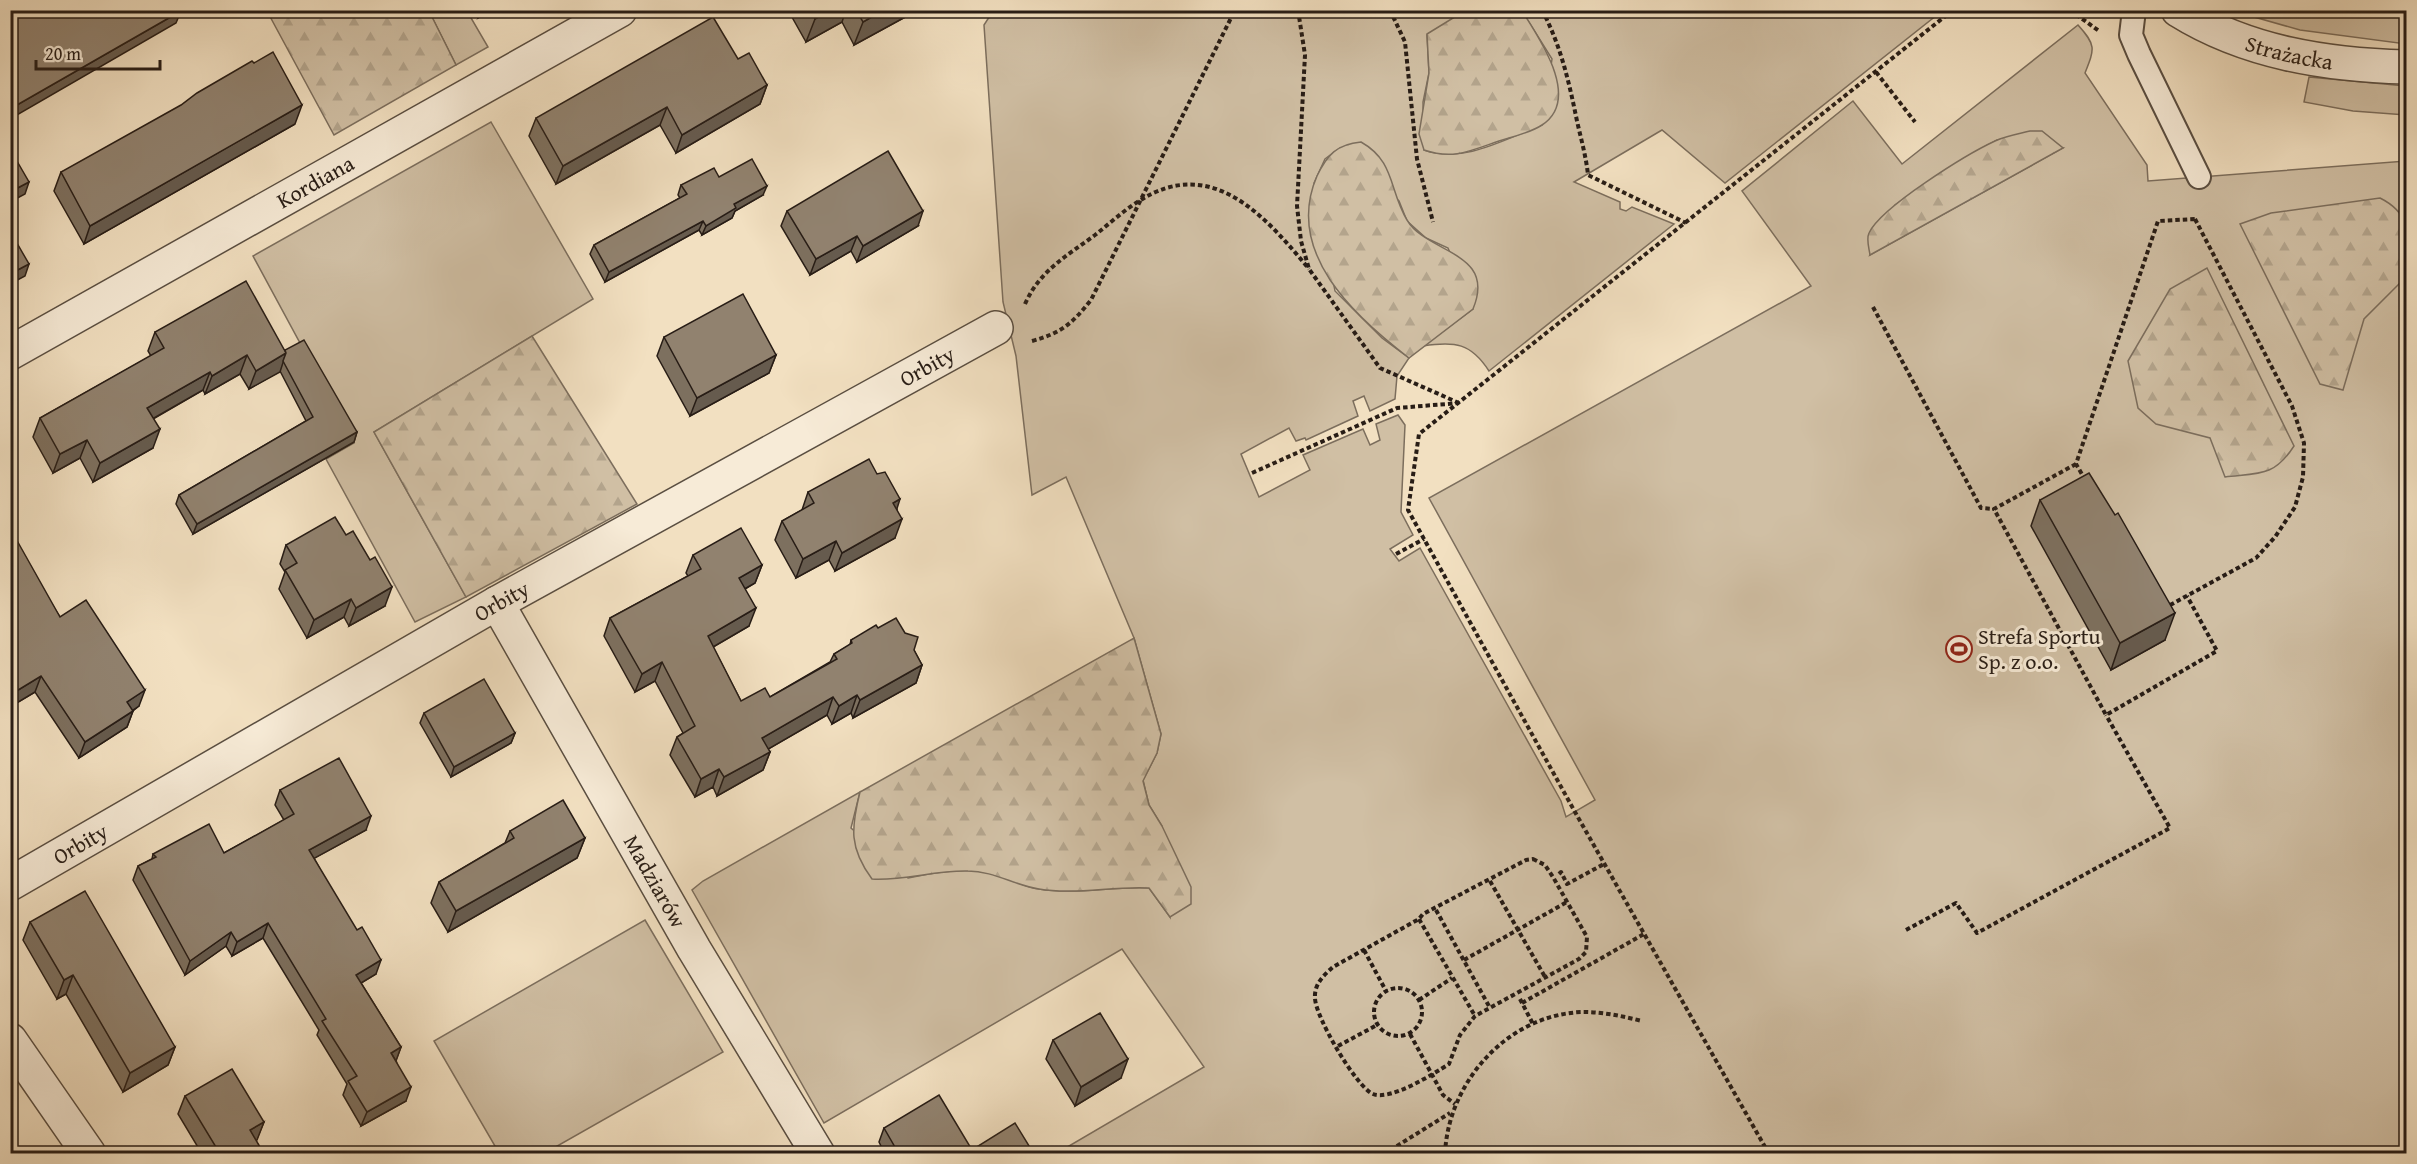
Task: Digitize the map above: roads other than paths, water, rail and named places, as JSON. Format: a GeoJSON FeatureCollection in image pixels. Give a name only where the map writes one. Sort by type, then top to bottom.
{"type":"FeatureCollection","features":[{"type":"Feature","properties":{"kind":"street","name":"Kordiana"},"geometry":{"type":"LineString","coordinates":[[10,353],[620,10]]}},
{"type":"Feature","properties":{"kind":"street","name":"Strażacka"},"geometry":{"type":"LineString","coordinates":[[2178,10],[2198,22],[2266,49],[2333,64],[2406,67]]}},
{"type":"Feature","properties":{"kind":"street","name":"Orbity"},"geometry":{"type":"LineString","coordinates":[[10,884],[497,603],[1014,328]]}},
{"type":"Feature","properties":{"kind":"street","name":"Madziarów"},"geometry":{"type":"LineString","coordinates":[[497,603],[694,949],[818,1154]]}},
{"type":"Feature","properties":{"kind":"street"},"geometry":{"type":"LineString","coordinates":[[10,1040],[89,1154]]}},
{"type":"Feature","properties":{"kind":"lane"},"geometry":{"type":"LineString","coordinates":[[2134,10],[2132,35],[2139,54],[2199,177]]}},
{"type":"Feature","properties":{"kind":"place","name":"Strefa Sportu Sp. z o.o."},"geometry":{"type":"Point","coordinates":[1959,649]}}]}
